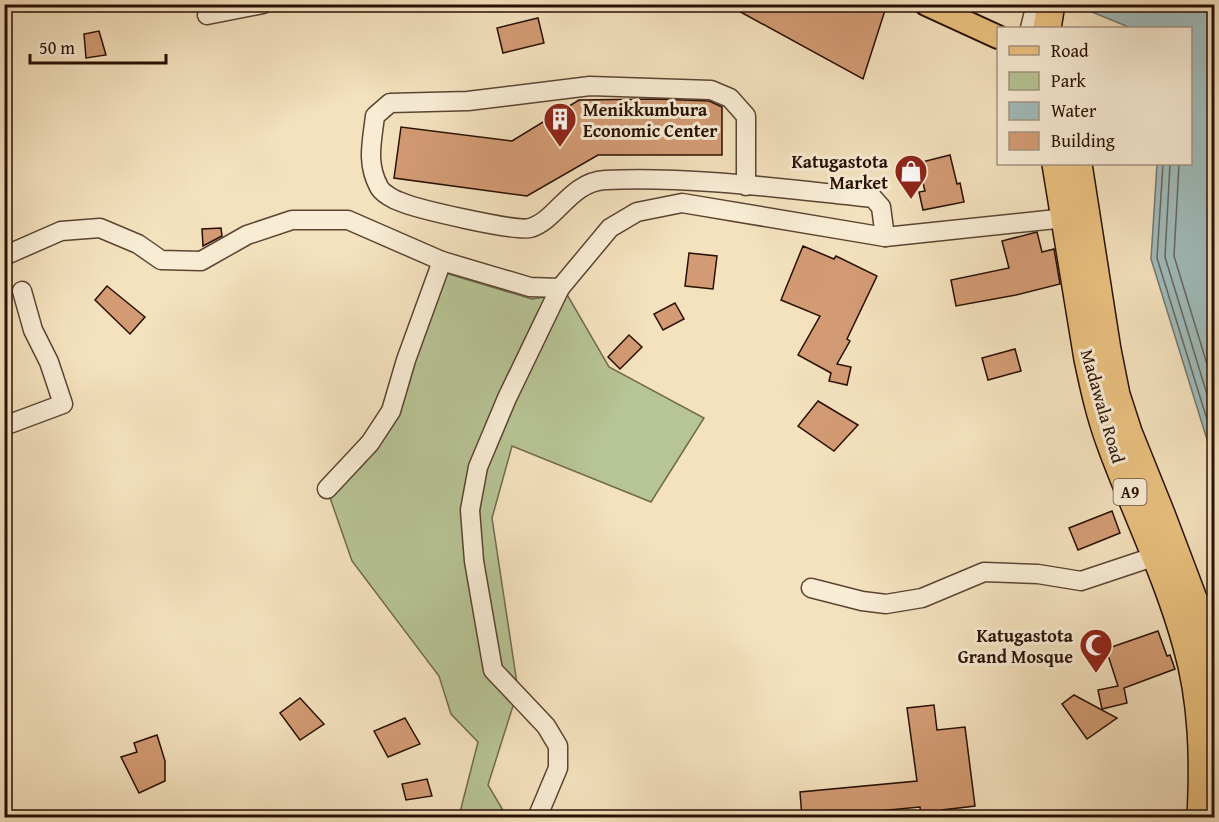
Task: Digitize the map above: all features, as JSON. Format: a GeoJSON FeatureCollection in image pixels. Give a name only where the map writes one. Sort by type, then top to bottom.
{"type":"FeatureCollection","features":[{"type":"Feature","properties":{"kind":"highway","name":"Madawala Road"},"geometry":{"type":"LineString","coordinates":[[1056,165],[1075,217],[1116,395],[1128,432],[1200,616],[1215,671]]}},
{"type":"Feature","properties":{"kind":"highway","name":"Madawala Road"},"geometry":{"type":"LineString","coordinates":[[1078,165],[1075,217],[1088,359],[1110,441],[1180,622],[1194,674],[1202,733],[1206,807]]}},
{"type":"Feature","properties":{"kind":"main road"},"geometry":{"type":"LineString","coordinates":[[926,4],[997,36]]}},
{"type":"Feature","properties":{"kind":"street"},"geometry":{"type":"LineString","coordinates":[[207,15],[263,4]]}},
{"type":"Feature","properties":{"kind":"street"},"geometry":{"type":"LineString","coordinates":[[1030,27],[1036,4]]}},
{"type":"Feature","properties":{"kind":"street"},"geometry":{"type":"LineString","coordinates":[[746,186],[746,116],[730,98],[711,90],[590,86],[468,101],[390,103],[375,116],[369,160],[380,189],[400,202],[510,229],[530,228],[547,217],[574,192],[601,181],[635,180],[746,186],[873,198],[881,207],[885,237]]}},
{"type":"Feature","properties":{"kind":"street"},"geometry":{"type":"LineString","coordinates":[[537,818],[558,768],[558,746],[546,726],[493,670],[474,561],[470,510],[478,467],[507,398],[560,288],[610,228],[637,212],[682,203],[885,237],[1075,217]]}},
{"type":"Feature","properties":{"kind":"street"},"geometry":{"type":"LineString","coordinates":[[4,256],[61,231],[100,228],[138,244],[161,260],[201,261],[247,235],[292,220],[348,220],[442,261],[530,287],[560,288]]}},
{"type":"Feature","properties":{"kind":"street"},"geometry":{"type":"LineString","coordinates":[[327,489],[370,443],[391,411],[406,360],[442,261]]}},
{"type":"Feature","properties":{"kind":"street"},"geometry":{"type":"LineString","coordinates":[[4,426],[63,404],[49,362],[33,330],[22,291]]}},
{"type":"Feature","properties":{"kind":"street"},"geometry":{"type":"LineString","coordinates":[[811,588],[862,602],[886,604],[922,597],[984,572],[1038,573],[1081,581],[1156,556]]}},
{"type":"Feature","properties":{"kind":"green space"},"geometry":{"type":"Polygon","coordinates":[[[442,272],[532,299],[559,295],[565,291],[609,367],[704,418],[651,502],[512,446],[492,518],[518,690],[488,785],[507,817],[465,818],[459,816],[478,742],[451,714],[439,676],[352,561],[327,489],[370,443],[442,272]]]}},
{"type":"Feature","properties":{"kind":"water"},"geometry":{"type":"Polygon","coordinates":[[[1075,5],[1214,5],[1214,462],[1151,259],[1157,165],[1192,165],[1192,27],[1129,27],[1075,5]]]}},
{"type":"Feature","properties":{"kind":"building"},"geometry":{"type":"Polygon","coordinates":[[[726,4],[887,4],[863,79],[726,4]]]}},
{"type":"Feature","properties":{"kind":"building"},"geometry":{"type":"Polygon","coordinates":[[[538,18],[544,43],[503,53],[497,28],[538,18]]]}},
{"type":"Feature","properties":{"kind":"building"},"geometry":{"type":"Polygon","coordinates":[[[99,31],[106,55],[86,58],[84,34],[99,31]]]}},
{"type":"Feature","properties":{"kind":"building","name":"Menikkumbura Economic Center"},"geometry":{"type":"Polygon","coordinates":[[[579,100],[709,101],[722,107],[722,155],[598,155],[527,196],[394,178],[401,127],[512,141],[579,100]]]}},
{"type":"Feature","properties":{"kind":"building"},"geometry":{"type":"Polygon","coordinates":[[[950,155],[964,202],[923,210],[919,192],[925,191],[918,163],[950,155]]]}},
{"type":"Feature","properties":{"kind":"building"},"geometry":{"type":"Polygon","coordinates":[[[221,228],[222,236],[203,246],[202,229],[221,228]]]}},
{"type":"Feature","properties":{"kind":"building"},"geometry":{"type":"Polygon","coordinates":[[[1037,232],[1042,252],[1054,249],[1060,284],[956,306],[951,280],[1009,268],[1002,241],[1037,232]]]}},
{"type":"Feature","properties":{"kind":"building"},"geometry":{"type":"Polygon","coordinates":[[[803,246],[834,259],[836,256],[877,276],[847,339],[850,341],[837,364],[851,367],[847,385],[829,381],[831,373],[798,355],[820,316],[781,300],[803,246]]]}},
{"type":"Feature","properties":{"kind":"building"},"geometry":{"type":"Polygon","coordinates":[[[689,253],[717,256],[713,289],[685,286],[689,253]]]}},
{"type":"Feature","properties":{"kind":"building"},"geometry":{"type":"Polygon","coordinates":[[[107,286],[145,317],[130,334],[95,300],[107,286]]]}},
{"type":"Feature","properties":{"kind":"building"},"geometry":{"type":"Polygon","coordinates":[[[675,303],[684,319],[663,330],[654,314],[675,303]]]}},
{"type":"Feature","properties":{"kind":"building"},"geometry":{"type":"Polygon","coordinates":[[[629,335],[642,347],[620,369],[608,357],[629,335]]]}},
{"type":"Feature","properties":{"kind":"building"},"geometry":{"type":"Polygon","coordinates":[[[1015,349],[1021,371],[988,380],[982,358],[1015,349]]]}},
{"type":"Feature","properties":{"kind":"building"},"geometry":{"type":"Polygon","coordinates":[[[818,401],[858,425],[834,451],[798,426],[818,401]]]}},
{"type":"Feature","properties":{"kind":"building"},"geometry":{"type":"Polygon","coordinates":[[[1112,511],[1120,533],[1078,550],[1069,528],[1112,511]]]}},
{"type":"Feature","properties":{"kind":"building"},"geometry":{"type":"Polygon","coordinates":[[[1158,631],[1167,656],[1170,655],[1175,669],[1124,688],[1127,703],[1102,709],[1098,690],[1118,686],[1106,649],[1158,631]]]}},
{"type":"Feature","properties":{"kind":"building"},"geometry":{"type":"Polygon","coordinates":[[[1074,695],[1117,718],[1087,739],[1062,704],[1074,695]]]}},
{"type":"Feature","properties":{"kind":"building"},"geometry":{"type":"Polygon","coordinates":[[[300,698],[324,724],[300,740],[280,713],[300,698]]]}},
{"type":"Feature","properties":{"kind":"building"},"geometry":{"type":"Polygon","coordinates":[[[934,705],[937,730],[965,727],[975,806],[942,810],[943,818],[921,818],[920,807],[802,818],[800,792],[917,781],[907,708],[934,705]]]}},
{"type":"Feature","properties":{"kind":"building"},"geometry":{"type":"Polygon","coordinates":[[[405,718],[420,744],[388,757],[374,731],[405,718]]]}},
{"type":"Feature","properties":{"kind":"building"},"geometry":{"type":"Polygon","coordinates":[[[157,735],[165,761],[165,781],[139,793],[121,757],[137,752],[134,743],[157,735]]]}},
{"type":"Feature","properties":{"kind":"building"},"geometry":{"type":"Polygon","coordinates":[[[427,779],[432,796],[406,800],[402,784],[427,779]]]}},
{"type":"Feature","properties":{"kind":"place","name":"Menikkumbura Economic Center"},"geometry":{"type":"Point","coordinates":[560,148]}},
{"type":"Feature","properties":{"kind":"place","name":"Katugastota Market"},"geometry":{"type":"Point","coordinates":[911,200]}},
{"type":"Feature","properties":{"kind":"place","name":"Katugastota Grand Mosque"},"geometry":{"type":"Point","coordinates":[1096,674]}}]}
